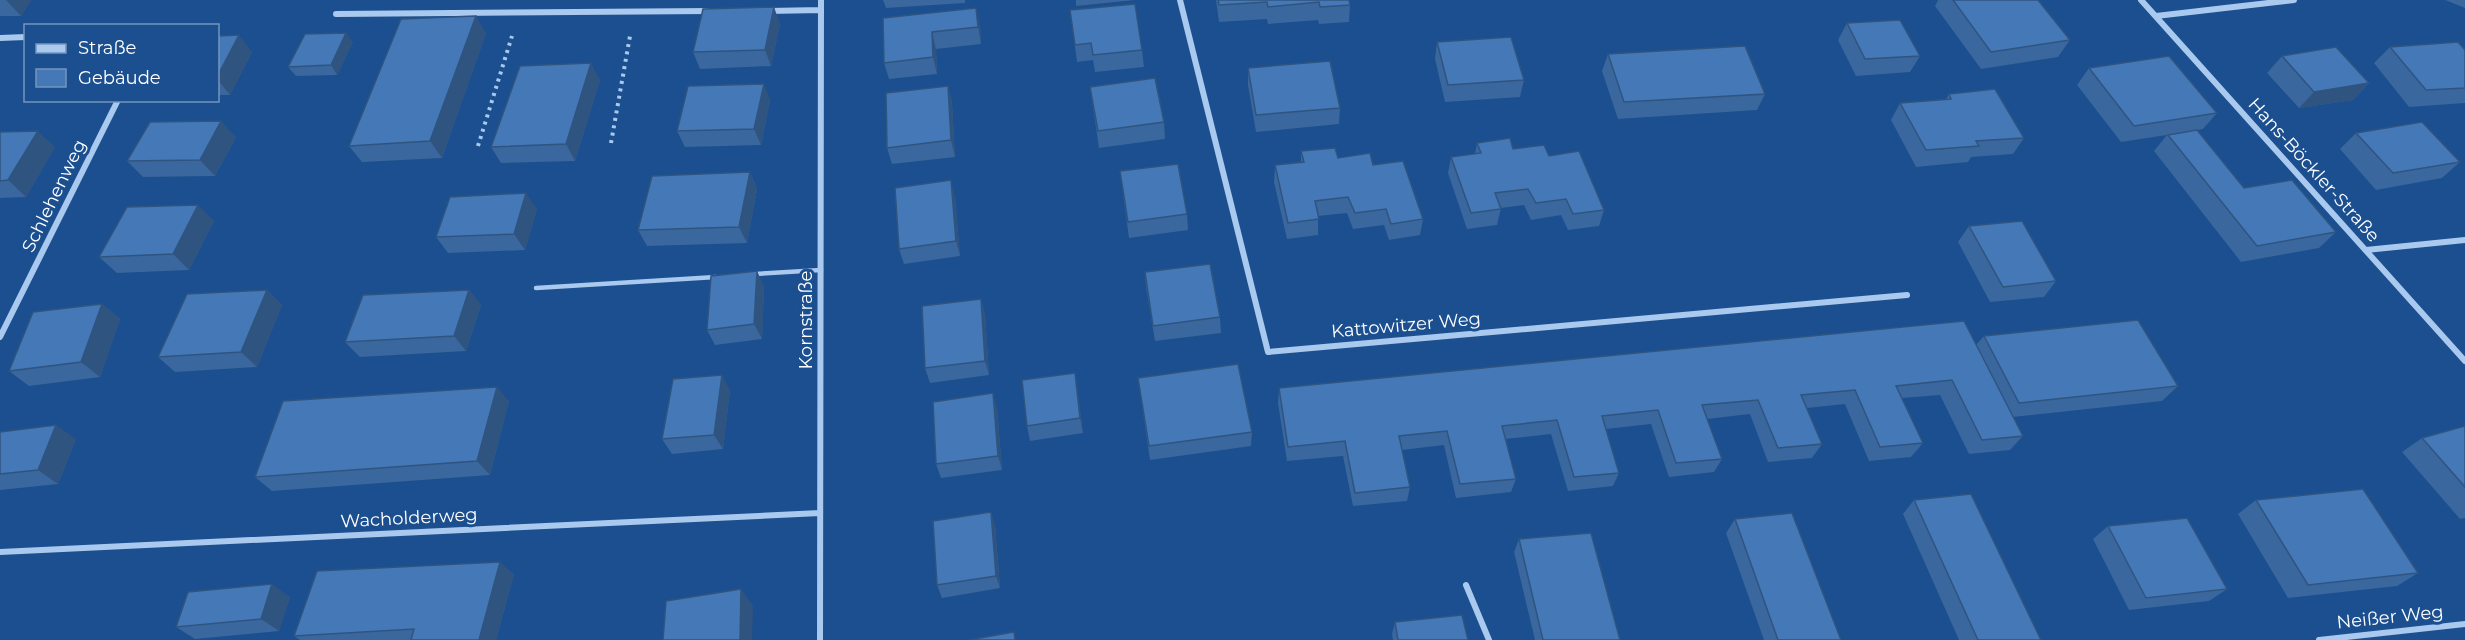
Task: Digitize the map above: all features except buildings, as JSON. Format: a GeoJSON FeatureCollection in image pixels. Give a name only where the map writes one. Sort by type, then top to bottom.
{"type":"FeatureCollection","features":[{"type":"Feature","properties":{"kind":"street","name":"Kornstraße"},"geometry":{"type":"LineString","coordinates":[[820,640],[821,0]]}},
{"type":"Feature","properties":{"kind":"street","name":"Kattowitzer Weg"},"geometry":{"type":"LineString","coordinates":[[1179,0],[1268,352],[1908,295]]}},
{"type":"Feature","properties":{"kind":"street","name":"Hans-Böckler-Straße"},"geometry":{"type":"LineString","coordinates":[[2141,0],[2465,361]]}},
{"type":"Feature","properties":{"kind":"street"},"geometry":{"type":"LineString","coordinates":[[2156,16],[2294,0]]}},
{"type":"Feature","properties":{"kind":"street"},"geometry":{"type":"LineString","coordinates":[[763,11],[821,10]]}},
{"type":"Feature","properties":{"kind":"street"},"geometry":{"type":"LineString","coordinates":[[336,14],[716,11]]}},
{"type":"Feature","properties":{"kind":"street"},"geometry":{"type":"LineString","coordinates":[[0,38],[24,37]]}},
{"type":"Feature","properties":{"kind":"street","name":"Schlehenweg"},"geometry":{"type":"LineString","coordinates":[[0,337],[117,102]]}},
{"type":"Feature","properties":{"kind":"street"},"geometry":{"type":"LineString","coordinates":[[2366,250],[2465,240]]}},
{"type":"Feature","properties":{"kind":"street","name":"Wacholderweg"},"geometry":{"type":"LineString","coordinates":[[0,552],[820,513]]}},
{"type":"Feature","properties":{"kind":"street"},"geometry":{"type":"LineString","coordinates":[[1466,585],[1489,640]]}},
{"type":"Feature","properties":{"kind":"street","name":"Neißer Weg"},"geometry":{"type":"LineString","coordinates":[[2319,640],[2465,624]]}},
{"type":"Feature","properties":{"kind":"lane"},"geometry":{"type":"LineString","coordinates":[[750,275],[821,270]]}},
{"type":"Feature","properties":{"kind":"lane"},"geometry":{"type":"LineString","coordinates":[[536,288],[726,276]]}},
{"type":"Feature","properties":{"kind":"path"},"geometry":{"type":"LineString","coordinates":[[478,146],[519,12]]}},
{"type":"Feature","properties":{"kind":"path"},"geometry":{"type":"LineString","coordinates":[[611,143],[635,12]]}}]}
